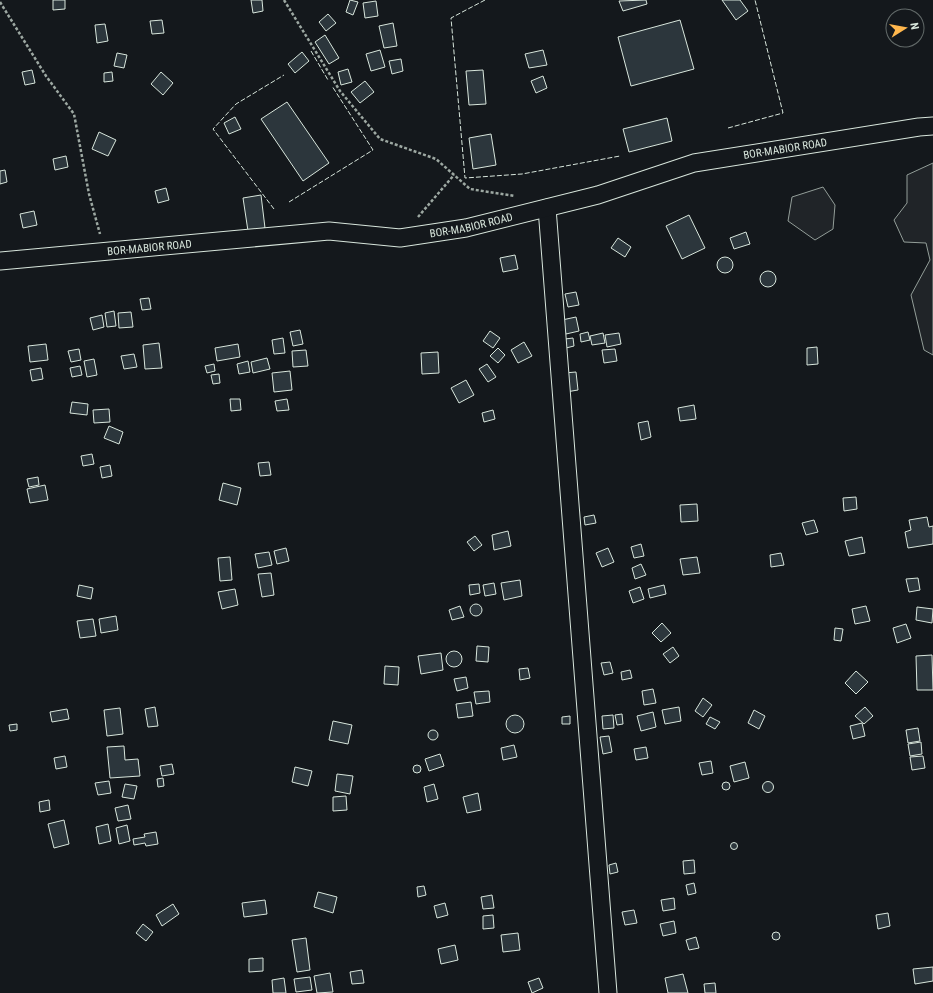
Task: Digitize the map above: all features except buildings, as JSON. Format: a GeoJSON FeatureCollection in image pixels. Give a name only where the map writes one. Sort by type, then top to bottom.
{"type":"FeatureCollection","features":[{"type":"Feature","properties":{"kind":"street","name":"BOR-MABIOR ROAD"},"geometry":{"type":"LineString","coordinates":[[0,261],[329,231],[400,238],[466,228],[598,196],[694,163],[933,126]]}},
{"type":"Feature","properties":{"kind":"street"},"geometry":{"type":"LineString","coordinates":[[547,208],[608,993]]}},
{"type":"Feature","properties":{"kind":"path"},"geometry":{"type":"LineString","coordinates":[[284,0],[340,91],[380,139],[436,159],[470,189],[508,196],[523,196]]}},
{"type":"Feature","properties":{"kind":"path"},"geometry":{"type":"LineString","coordinates":[[0,2],[46,76],[74,114],[89,194],[105,251]]}},
{"type":"Feature","properties":{"kind":"path"},"geometry":{"type":"LineString","coordinates":[[400,238],[454,175]]}},
{"type":"Feature","properties":{"kind":"shaded area"},"geometry":{"type":"Polygon","coordinates":[[[933,163],[933,355],[924,350],[911,295],[930,260],[926,243],[904,242],[894,220],[907,203],[907,175],[933,163]]]}},
{"type":"Feature","properties":{"kind":"shaded area"},"geometry":{"type":"Polygon","coordinates":[[[823,187],[835,205],[833,229],[815,240],[788,221],[792,197],[823,187]]]}},
{"type":"Feature","properties":{"kind":"fence"},"geometry":{"type":"LineString","coordinates":[[485,0],[451,18],[465,178],[522,174],[620,156]]}},
{"type":"Feature","properties":{"kind":"fence"},"geometry":{"type":"LineString","coordinates":[[728,128],[783,113],[755,0]]}},
{"type":"Feature","properties":{"kind":"fence"},"geometry":{"type":"LineString","coordinates":[[311,51],[328,80]]}},
{"type":"Feature","properties":{"kind":"fence"},"geometry":{"type":"LineString","coordinates":[[274,209],[213,129],[236,104],[284,75]]}},
{"type":"Feature","properties":{"kind":"fence"},"geometry":{"type":"LineString","coordinates":[[289,202],[373,150],[332,86]]}}]}
